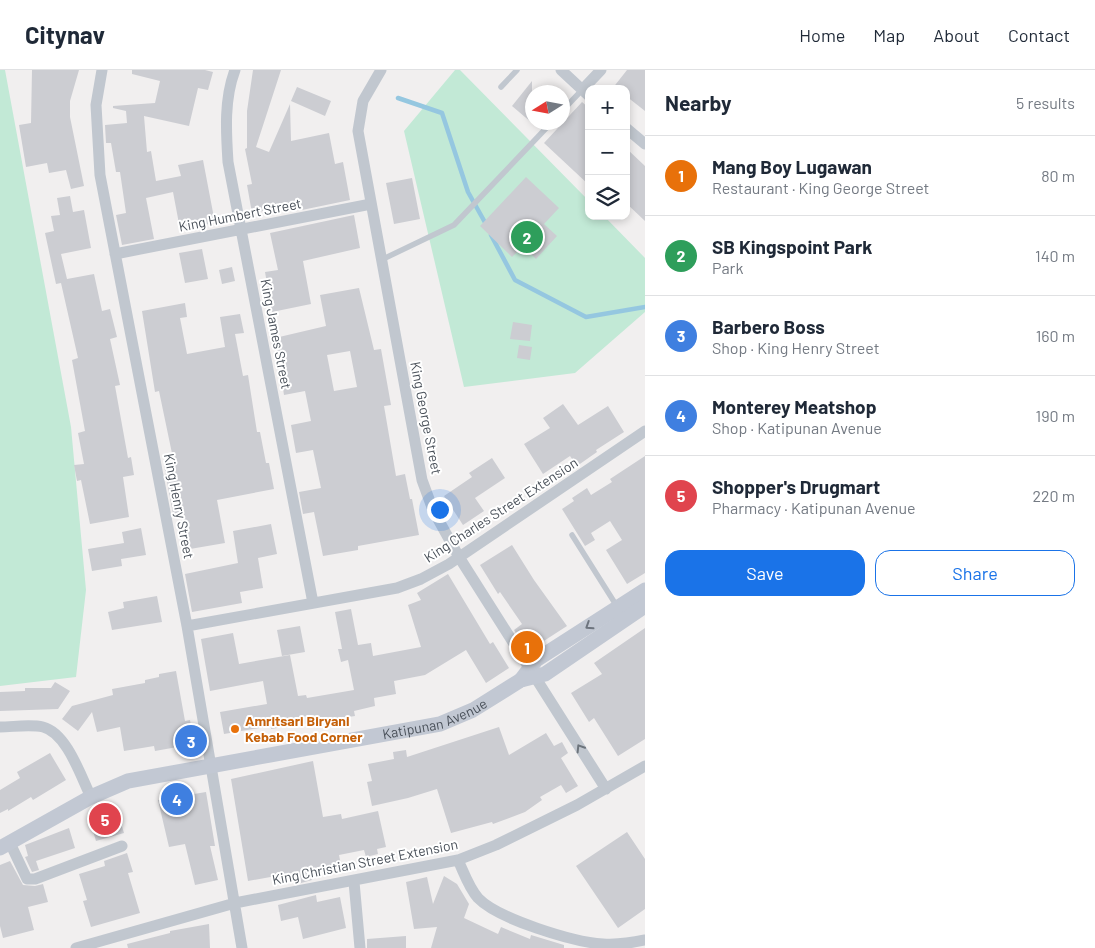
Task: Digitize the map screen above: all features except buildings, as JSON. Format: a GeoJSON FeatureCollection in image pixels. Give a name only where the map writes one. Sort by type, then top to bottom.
{"type":"FeatureCollection","features":[{"type":"Feature","properties":{"kind":"main road","name":"Katipunan Avenue"},"geometry":{"type":"LineString","coordinates":[[5,846],[91,797],[128,781],[425,728],[472,710],[533,672],[536,660],[645,590]]}},
{"type":"Feature","properties":{"kind":"main road","name":"Katipunan Avenue"},"geometry":{"type":"LineString","coordinates":[[533,672],[545,674],[645,606]]}},
{"type":"Feature","properties":{"kind":"street","name":"King Henry Street"},"geometry":{"type":"LineString","coordinates":[[102,70],[96,105],[100,175],[187,626],[242,948]]}},
{"type":"Feature","properties":{"kind":"street","name":"King James Street"},"geometry":{"type":"LineString","coordinates":[[235,70],[231,82],[225,126],[228,162],[314,603]]}},
{"type":"Feature","properties":{"kind":"street","name":"King George Street"},"geometry":{"type":"LineString","coordinates":[[381,70],[363,101],[358,131],[422,480],[433,510],[459,557],[606,789]]}},
{"type":"Feature","properties":{"kind":"street"},"geometry":{"type":"LineString","coordinates":[[560,70],[585,92]]}},
{"type":"Feature","properties":{"kind":"street"},"geometry":{"type":"LineString","coordinates":[[591,85],[601,70]]}},
{"type":"Feature","properties":{"kind":"street"},"geometry":{"type":"LineString","coordinates":[[628,130],[645,144]]}},
{"type":"Feature","properties":{"kind":"street","name":"King Humbert Street"},"geometry":{"type":"LineString","coordinates":[[115,254],[241,231],[371,204]]}},
{"type":"Feature","properties":{"kind":"street","name":"King Charles Street Extension"},"geometry":{"type":"LineString","coordinates":[[187,626],[397,588],[421,579],[459,557],[645,432]]}},
{"type":"Feature","properties":{"kind":"street"},"geometry":{"type":"LineString","coordinates":[[0,727],[42,726],[52,730],[65,743],[91,797]]}},
{"type":"Feature","properties":{"kind":"street","name":"King Christian Street Extension"},"geometry":{"type":"LineString","coordinates":[[76,948],[235,903],[354,882],[458,860],[496,845],[606,789],[645,766]]}},
{"type":"Feature","properties":{"kind":"street"},"geometry":{"type":"LineString","coordinates":[[5,846],[23,874],[28,879],[35,880],[122,846]]}},
{"type":"Feature","properties":{"kind":"street"},"geometry":{"type":"LineString","coordinates":[[458,860],[478,898],[495,911],[515,920],[584,941],[602,944],[641,943]]}},
{"type":"Feature","properties":{"kind":"street"},"geometry":{"type":"LineString","coordinates":[[354,882],[360,948]]}},
{"type":"Feature","properties":{"kind":"lane"},"geometry":{"type":"LineString","coordinates":[[501,87],[517,70]]}},
{"type":"Feature","properties":{"kind":"lane"},"geometry":{"type":"LineString","coordinates":[[570,106],[585,94]]}},
{"type":"Feature","properties":{"kind":"lane"},"geometry":{"type":"LineString","coordinates":[[381,260],[454,225],[544,130]]}},
{"type":"Feature","properties":{"kind":"lane"},"geometry":{"type":"LineString","coordinates":[[572,535],[618,608]]}},
{"type":"Feature","properties":{"kind":"green space"},"geometry":{"type":"Polygon","coordinates":[[[0,70],[5,70],[71,427],[86,590],[76,677],[0,686],[0,70]]]}},
{"type":"Feature","properties":{"kind":"green space"},"geometry":{"type":"Polygon","coordinates":[[[455,70],[460,70],[585,197],[585,220],[608,220],[645,258],[645,312],[575,373],[464,387],[404,131],[455,70]]]}},
{"type":"Feature","properties":{"kind":"waterway"},"geometry":{"type":"LineString","coordinates":[[398,98],[442,113],[468,192],[487,226]]}},
{"type":"Feature","properties":{"kind":"waterway"},"geometry":{"type":"LineString","coordinates":[[491,235],[515,280],[586,317],[645,307]]}},
{"type":"Feature","properties":{"kind":"place","name":"SB Kingspoint Park"},"geometry":{"type":"Point","coordinates":[527,237]}},
{"type":"Feature","properties":{"kind":"place","name":"Mang Boy Lugawan"},"geometry":{"type":"Point","coordinates":[527,647]}},
{"type":"Feature","properties":{"kind":"place","name":"Amritsari Biryani Kebab Food Corner"},"geometry":{"type":"Point","coordinates":[235,729]}},
{"type":"Feature","properties":{"kind":"place","name":"Barbero Boss"},"geometry":{"type":"Point","coordinates":[191,741]}},
{"type":"Feature","properties":{"kind":"place","name":"Monterey Meatshop"},"geometry":{"type":"Point","coordinates":[177,799]}},
{"type":"Feature","properties":{"kind":"place","name":"Shopper's Drugmart"},"geometry":{"type":"Point","coordinates":[105,819]}}]}
